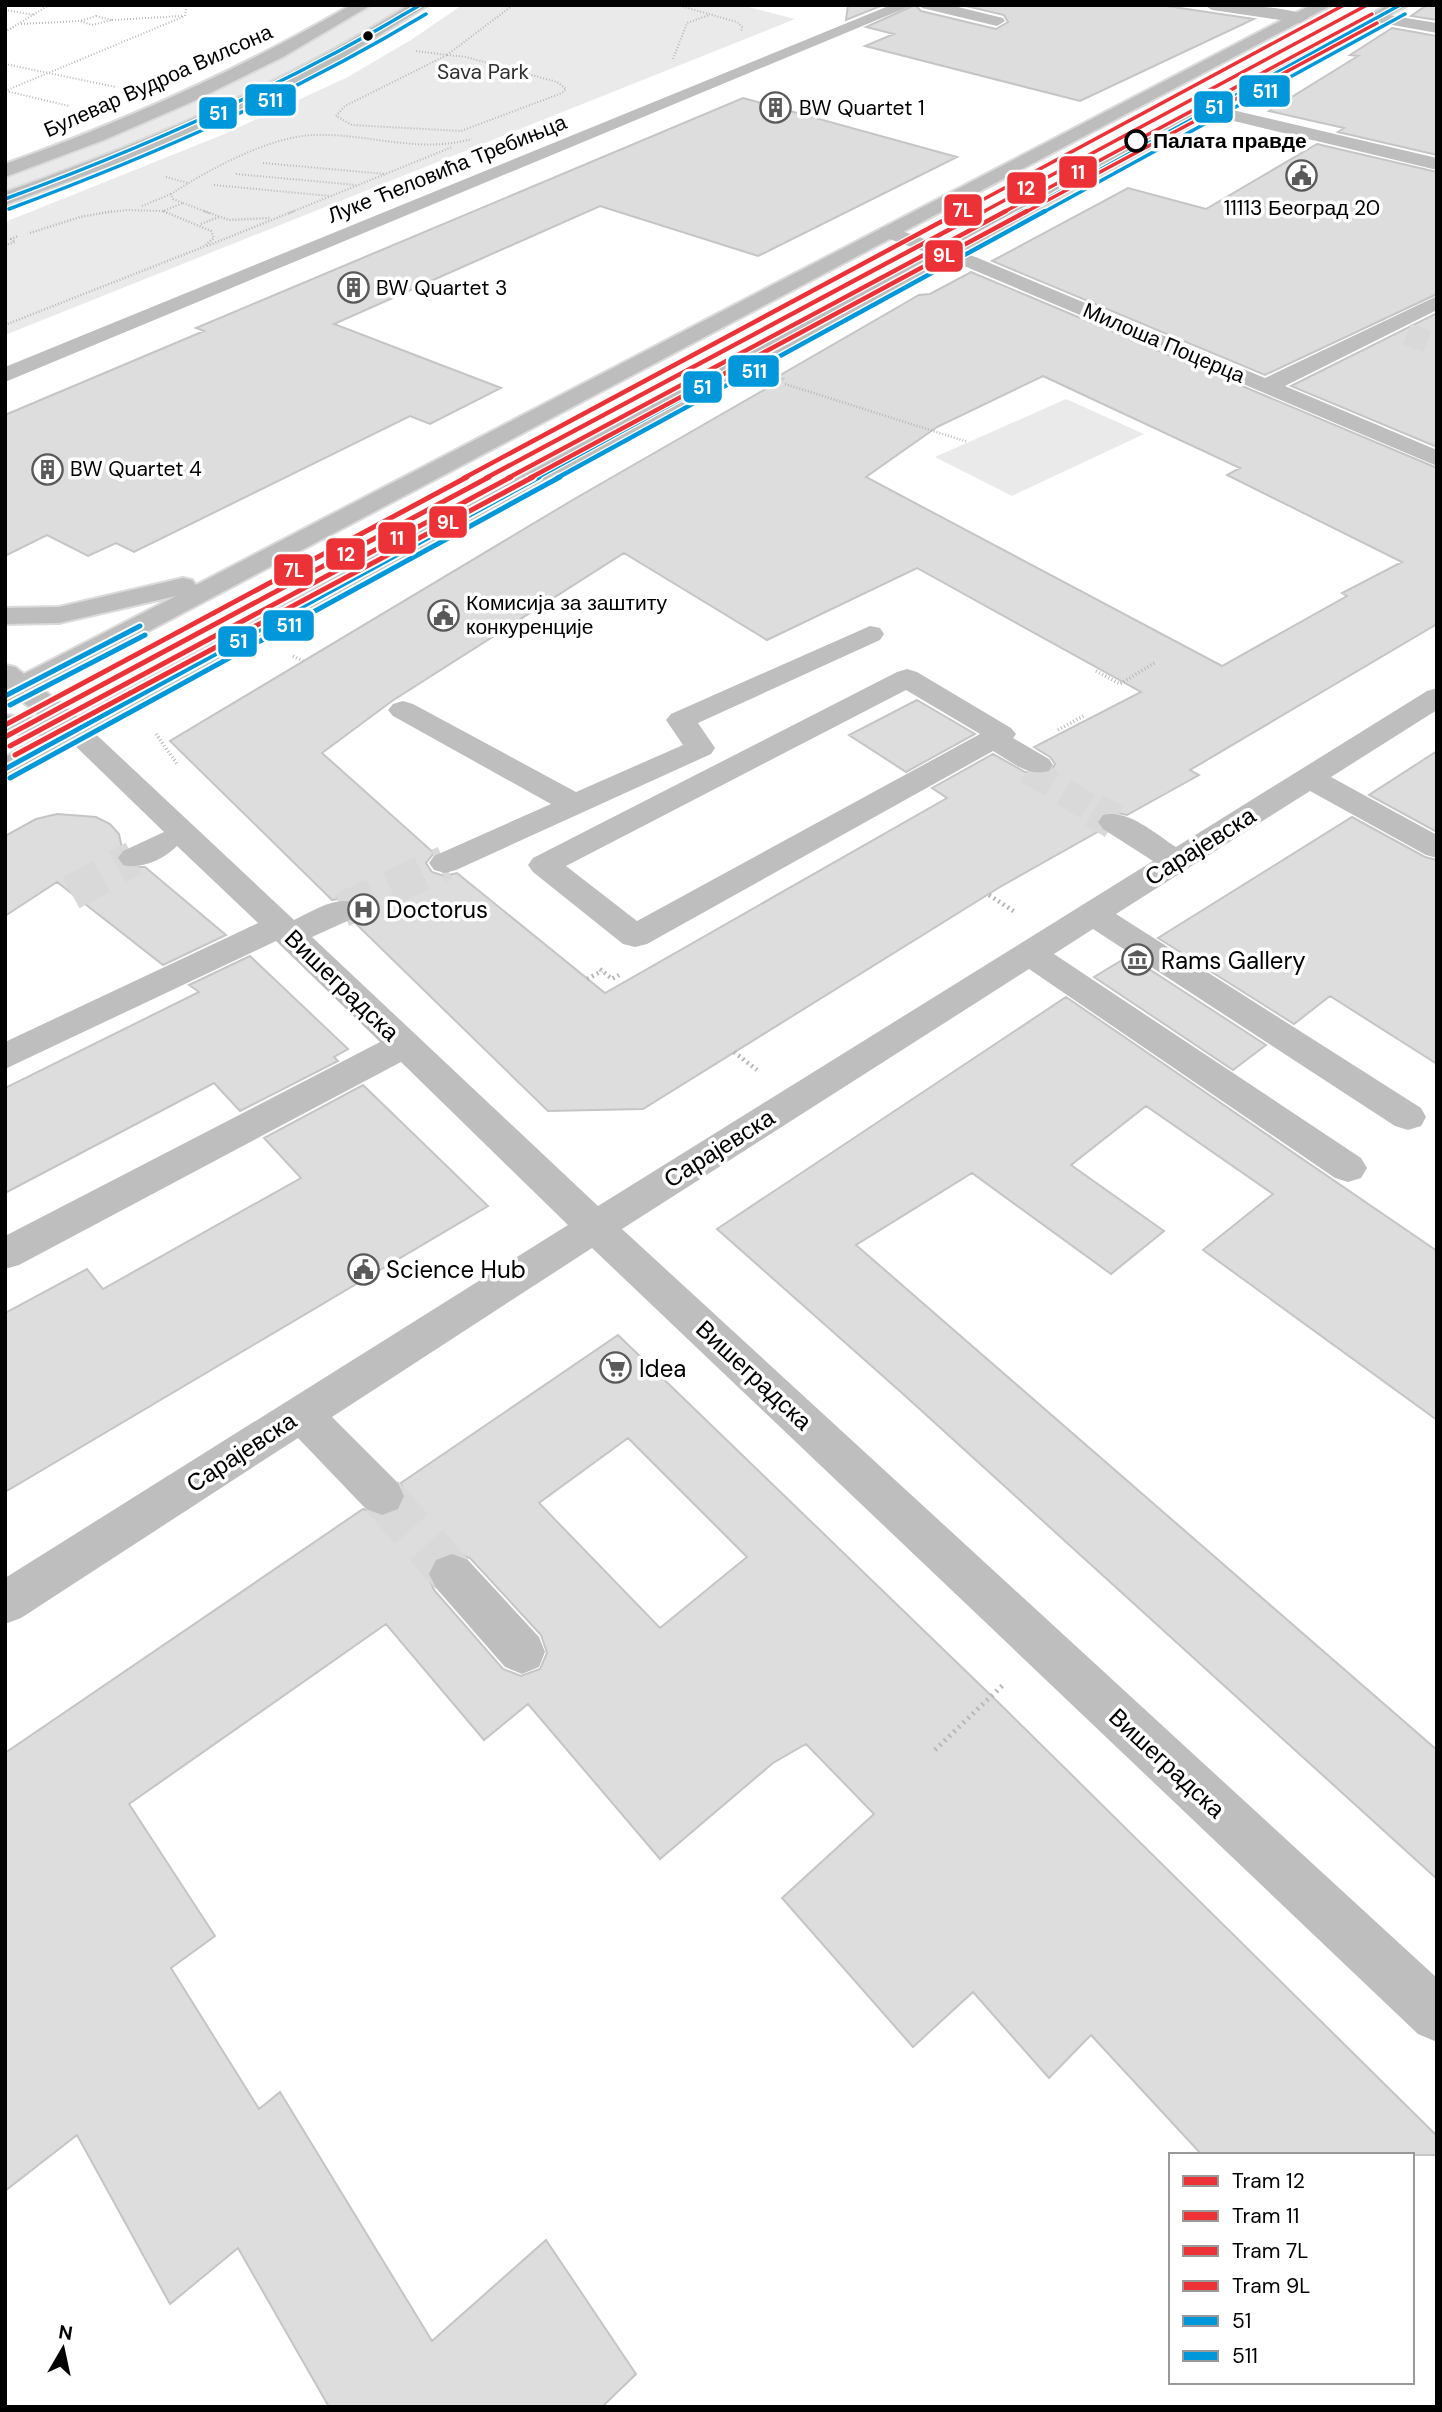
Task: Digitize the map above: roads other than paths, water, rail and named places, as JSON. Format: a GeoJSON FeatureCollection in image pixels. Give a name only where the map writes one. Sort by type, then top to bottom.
{"type":"FeatureCollection","features":[{"type":"Feature","properties":{"kind":"main road","name":"Булевар Вудроа Вилсона"},"geometry":{"type":"LineString","coordinates":[[5,171],[146,115],[314,35],[363,5]]}},
{"type":"Feature","properties":{"kind":"main road"},"geometry":{"type":"LineString","coordinates":[[5,199],[116,160],[236,107],[323,64],[419,5]]}},
{"type":"Feature","properties":{"kind":"main road"},"geometry":{"type":"LineString","coordinates":[[75,730],[11,686],[278,553],[1324,5]]}},
{"type":"Feature","properties":{"kind":"main road"},"geometry":{"type":"LineString","coordinates":[[5,769],[1400,5]]}},
{"type":"Feature","properties":{"kind":"main road"},"geometry":{"type":"LineString","coordinates":[[5,616],[59,615],[159,593],[278,553]]}},
{"type":"Feature","properties":{"kind":"main road"},"geometry":{"type":"LineString","coordinates":[[5,724],[75,730]]}},
{"type":"Feature","properties":{"kind":"street","name":"Луке Ћеловића Требињца"},"geometry":{"type":"LineString","coordinates":[[160,291],[868,5]]}},
{"type":"Feature","properties":{"kind":"street","name":"Луке Ћеловића Требињца"},"geometry":{"type":"LineString","coordinates":[[5,375],[905,5]]}},
{"type":"Feature","properties":{"kind":"street"},"geometry":{"type":"LineString","coordinates":[[928,5],[1004,18],[970,5]]}},
{"type":"Feature","properties":{"kind":"street"},"geometry":{"type":"LineString","coordinates":[[1212,5],[1300,18]]}},
{"type":"Feature","properties":{"kind":"street"},"geometry":{"type":"LineString","coordinates":[[1376,18],[1437,28]]}},
{"type":"Feature","properties":{"kind":"street"},"geometry":{"type":"LineString","coordinates":[[1211,110],[1437,164]]}},
{"type":"Feature","properties":{"kind":"street","name":"Милоша Поцерца"},"geometry":{"type":"LineString","coordinates":[[888,232],[949,253],[1437,459]]}},
{"type":"Feature","properties":{"kind":"street"},"geometry":{"type":"LineString","coordinates":[[1267,386],[1397,330],[1437,302]]}},
{"type":"Feature","properties":{"kind":"street"},"geometry":{"type":"LineString","coordinates":[[445,863],[700,747],[681,720],[870,634]]}},
{"type":"Feature","properties":{"kind":"street"},"geometry":{"type":"LineString","coordinates":[[907,678],[1001,734],[988,741],[635,936],[544,865],[907,678]]}},
{"type":"Feature","properties":{"kind":"street","name":"Сарајевска"},"geometry":{"type":"LineString","coordinates":[[5,1603],[594,1226],[1437,698]]}},
{"type":"Feature","properties":{"kind":"street"},"geometry":{"type":"LineString","coordinates":[[402,710],[574,804]]}},
{"type":"Feature","properties":{"kind":"street","name":"Вишеградска"},"geometry":{"type":"LineString","coordinates":[[75,730],[594,1226],[1437,2015]]}},
{"type":"Feature","properties":{"kind":"street"},"geometry":{"type":"LineString","coordinates":[[988,741],[1033,768]]}},
{"type":"Feature","properties":{"kind":"street"},"geometry":{"type":"LineString","coordinates":[[1309,778],[1437,848]]}},
{"type":"Feature","properties":{"kind":"street"},"geometry":{"type":"LineString","coordinates":[[1119,820],[1181,858]]}},
{"type":"Feature","properties":{"kind":"street"},"geometry":{"type":"LineString","coordinates":[[134,858],[164,842]]}},
{"type":"Feature","properties":{"kind":"street"},"geometry":{"type":"LineString","coordinates":[[5,1058],[285,931],[342,910]]}},
{"type":"Feature","properties":{"kind":"street"},"geometry":{"type":"LineString","coordinates":[[1092,913],[1408,1116]]}},
{"type":"Feature","properties":{"kind":"street"},"geometry":{"type":"LineString","coordinates":[[1029,953],[1348,1168]]}},
{"type":"Feature","properties":{"kind":"street"},"geometry":{"type":"LineString","coordinates":[[5,1254],[404,1045]]}},
{"type":"Feature","properties":{"kind":"street"},"geometry":{"type":"LineString","coordinates":[[302,1414],[382,1496]]}},
{"type":"Feature","properties":{"kind":"street"},"geometry":{"type":"LineString","coordinates":[[452,1574],[522,1652]]}},
{"type":"Feature","properties":{"kind":"tunnel"},"geometry":{"type":"LineString","coordinates":[[1407,334],[1437,345]]}},
{"type":"Feature","properties":{"kind":"tunnel"},"geometry":{"type":"LineString","coordinates":[[1028,770],[1097,812]]}},
{"type":"Feature","properties":{"kind":"tunnel"},"geometry":{"type":"LineString","coordinates":[[1094,810],[1114,822]]}},
{"type":"Feature","properties":{"kind":"tunnel"},"geometry":{"type":"LineString","coordinates":[[71,893],[134,858]]}},
{"type":"Feature","properties":{"kind":"tunnel"},"geometry":{"type":"LineString","coordinates":[[342,910],[445,863]]}},
{"type":"Feature","properties":{"kind":"tunnel"},"geometry":{"type":"LineString","coordinates":[[382,1496],[452,1574]]}},
{"type":"Feature","properties":{"kind":"tram line","name":"7L"},"geometry":{"type":"LineString","coordinates":[[5,725],[1344,5]]}},
{"type":"Feature","properties":{"kind":"tram line","name":"12"},"geometry":{"type":"LineString","coordinates":[[5,737],[1367,5]]}},
{"type":"Feature","properties":{"kind":"tram line","name":"11"},"geometry":{"type":"LineString","coordinates":[[10,746],[1372,14]]}},
{"type":"Feature","properties":{"kind":"tram line","name":"9L"},"geometry":{"type":"LineString","coordinates":[[15,755],[1377,23]]}},
{"type":"Feature","properties":{"kind":"place","name":"BW Quartet 1"},"geometry":{"type":"Point","coordinates":[776,108]}},
{"type":"Feature","properties":{"kind":"place","name":"Палата правде"},"geometry":{"type":"Point","coordinates":[1136,141]}},
{"type":"Feature","properties":{"kind":"place","name":"11113 Београд 20"},"geometry":{"type":"Point","coordinates":[1302,176]}},
{"type":"Feature","properties":{"kind":"place","name":"BW Quartet 3"},"geometry":{"type":"Point","coordinates":[353,288]}},
{"type":"Feature","properties":{"kind":"place","name":"BW Quartet 4"},"geometry":{"type":"Point","coordinates":[47,469]}},
{"type":"Feature","properties":{"kind":"place","name":"Комисија за заштиту конкуренције"},"geometry":{"type":"Point","coordinates":[443,615]}},
{"type":"Feature","properties":{"kind":"place","name":"Doctorus"},"geometry":{"type":"Point","coordinates":[363,909]}},
{"type":"Feature","properties":{"kind":"place","name":"Rams Gallery"},"geometry":{"type":"Point","coordinates":[1138,960]}},
{"type":"Feature","properties":{"kind":"place","name":"Science Hub"},"geometry":{"type":"Point","coordinates":[363,1269]}},
{"type":"Feature","properties":{"kind":"place","name":"Idea"},"geometry":{"type":"Point","coordinates":[616,1368]}},
{"type":"Feature","properties":{"kind":"park label","name":"Sava Park"},"geometry":{"type":"Point","coordinates":[483,72]}}]}
